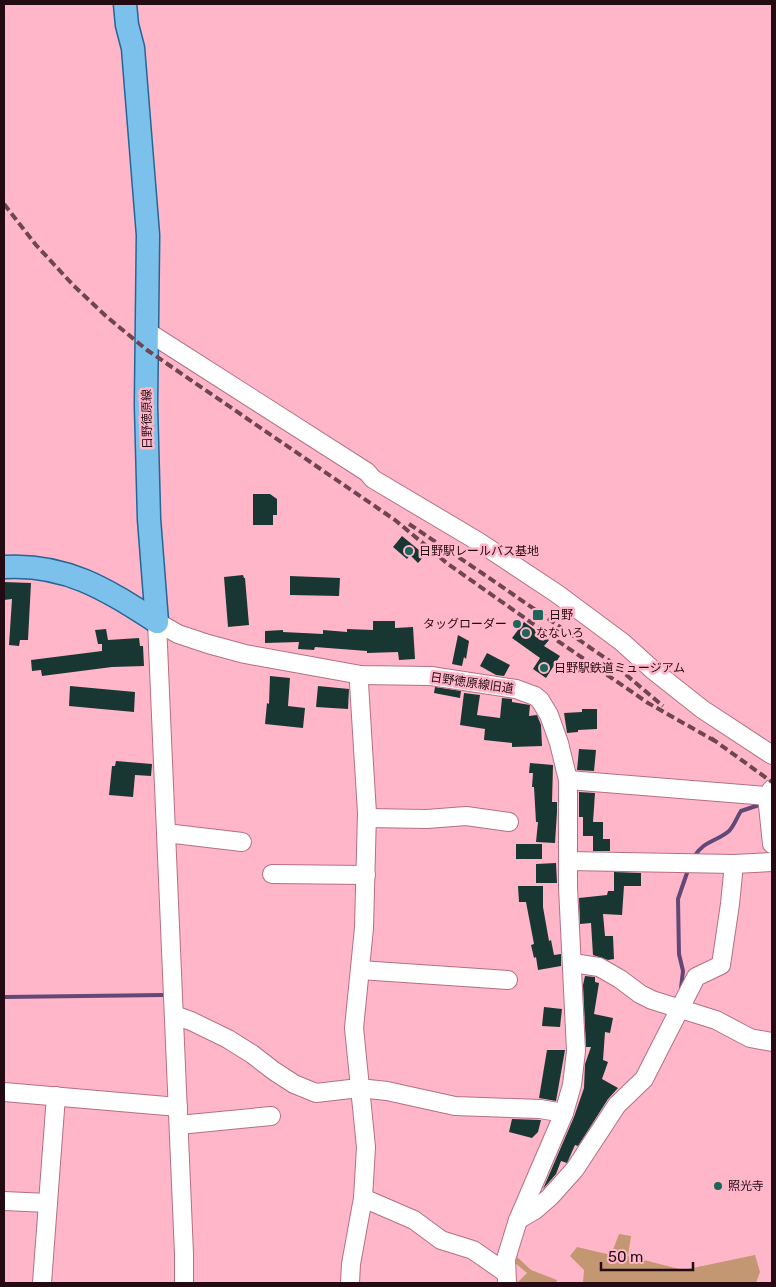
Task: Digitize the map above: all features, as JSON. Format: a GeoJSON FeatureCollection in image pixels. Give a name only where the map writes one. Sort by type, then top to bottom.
{"type":"FeatureCollection","features":[{"type":"Feature","properties":{"kind":"main road","name":"日野徳原線"},"geometry":{"type":"LineString","coordinates":[[125,4],[126,25],[132,48]]}},
{"type":"Feature","properties":{"kind":"main road","name":"日野徳原線"},"geometry":{"type":"LineString","coordinates":[[135,4],[132,48],[148,235],[146,405],[149,519],[157,622]]}},
{"type":"Feature","properties":{"kind":"main road"},"geometry":{"type":"LineString","coordinates":[[4,567],[18,566],[48,569],[88,581],[157,622]]}},
{"type":"Feature","properties":{"kind":"street"},"geometry":{"type":"LineString","coordinates":[[148,332],[367,472],[373,479],[479,542],[556,593],[622,642],[654,672],[702,709],[772,755]]}},
{"type":"Feature","properties":{"kind":"street"},"geometry":{"type":"LineString","coordinates":[[157,622],[184,1283]]}},
{"type":"Feature","properties":{"kind":"street","name":"日野徳原線旧道"},"geometry":{"type":"LineString","coordinates":[[157,622],[178,634],[245,654],[361,675],[431,676],[516,688],[529,692],[540,700],[555,727],[568,780],[569,916],[573,963],[576,1051],[572,1085],[564,1112],[518,1220],[506,1259],[507,1278]]}},
{"type":"Feature","properties":{"kind":"street"},"geometry":{"type":"LineString","coordinates":[[350,1283],[351,1264],[363,1198],[366,1147],[354,1028],[364,928],[366,875],[366,818],[359,683],[361,675]]}},
{"type":"Feature","properties":{"kind":"street"},"geometry":{"type":"LineString","coordinates":[[568,780],[770,792],[772,844]]}},
{"type":"Feature","properties":{"kind":"street"},"geometry":{"type":"LineString","coordinates":[[366,818],[427,819],[466,816],[509,822]]}},
{"type":"Feature","properties":{"kind":"street"},"geometry":{"type":"LineString","coordinates":[[166,833],[242,842]]}},
{"type":"Feature","properties":{"kind":"street"},"geometry":{"type":"LineString","coordinates":[[568,862],[734,864],[772,862]]}},
{"type":"Feature","properties":{"kind":"street"},"geometry":{"type":"LineString","coordinates":[[518,1220],[535,1210],[564,1183],[577,1167],[617,1105],[644,1079],[678,1009],[696,977],[722,965],[734,864]]}},
{"type":"Feature","properties":{"kind":"street"},"geometry":{"type":"LineString","coordinates":[[272,874],[366,875]]}},
{"type":"Feature","properties":{"kind":"street"},"geometry":{"type":"LineString","coordinates":[[573,963],[599,967],[620,979],[640,994],[678,1009],[716,1020],[750,1038],[772,1042]]}},
{"type":"Feature","properties":{"kind":"street"},"geometry":{"type":"LineString","coordinates":[[360,970],[508,980]]}},
{"type":"Feature","properties":{"kind":"street"},"geometry":{"type":"LineString","coordinates":[[174,1015],[228,1039],[294,1084],[316,1093],[359,1088],[387,1091],[455,1106],[540,1109],[564,1112]]}},
{"type":"Feature","properties":{"kind":"street"},"geometry":{"type":"LineString","coordinates":[[4,1092],[178,1107]]}},
{"type":"Feature","properties":{"kind":"street"},"geometry":{"type":"LineString","coordinates":[[42,1283],[56,1096]]}},
{"type":"Feature","properties":{"kind":"street"},"geometry":{"type":"LineString","coordinates":[[179,1125],[271,1116]]}},
{"type":"Feature","properties":{"kind":"street"},"geometry":{"type":"LineString","coordinates":[[363,1198],[414,1220],[441,1240],[473,1250],[507,1278]]}},
{"type":"Feature","properties":{"kind":"street"},"geometry":{"type":"LineString","coordinates":[[4,1200],[48,1203]]}},
{"type":"Feature","properties":{"kind":"shaded area"},"geometry":{"type":"Polygon","coordinates":[[[619,1234],[631,1236],[628,1256],[683,1270],[755,1255],[760,1272],[756,1283],[583,1283],[584,1270],[570,1256],[577,1247],[611,1255],[619,1234]]]}},
{"type":"Feature","properties":{"kind":"shaded area"},"geometry":{"type":"Polygon","coordinates":[[[517,1257],[531,1270],[557,1280],[556,1283],[517,1283],[527,1273],[515,1263],[517,1257]]]}},
{"type":"Feature","properties":{"kind":"building"},"geometry":{"type":"Polygon","coordinates":[[[253,494],[270,494],[277,499],[277,515],[273,515],[273,525],[253,525],[253,494]]]}},
{"type":"Feature","properties":{"kind":"building","name":"日野駅レールバス基地"},"geometry":{"type":"Polygon","coordinates":[[[402,536],[425,555],[418,563],[410,555],[407,559],[393,547],[402,536]]]}},
{"type":"Feature","properties":{"kind":"building"},"geometry":{"type":"Polygon","coordinates":[[[243,575],[245,578],[249,625],[228,627],[224,577],[243,575]]]}},
{"type":"Feature","properties":{"kind":"building"},"geometry":{"type":"Polygon","coordinates":[[[290,576],[340,578],[339,596],[290,595],[290,576]]]}},
{"type":"Feature","properties":{"kind":"building"},"geometry":{"type":"Polygon","coordinates":[[[4,582],[31,583],[28,640],[20,640],[19,646],[9,645],[12,599],[4,600],[4,582]]]}},
{"type":"Feature","properties":{"kind":"building"},"geometry":{"type":"Polygon","coordinates":[[[373,621],[395,621],[395,628],[413,627],[415,659],[399,660],[398,652],[367,653],[367,651],[315,647],[314,650],[298,649],[299,642],[265,643],[265,631],[283,630],[283,632],[323,634],[323,630],[347,632],[347,629],[373,630],[373,621]]]}},
{"type":"Feature","properties":{"kind":"building"},"geometry":{"type":"Polygon","coordinates":[[[524,622],[549,640],[544,646],[560,656],[546,678],[533,669],[540,658],[512,638],[524,622]]]}},
{"type":"Feature","properties":{"kind":"building"},"geometry":{"type":"Polygon","coordinates":[[[106,629],[108,640],[139,638],[140,646],[143,646],[144,666],[112,667],[42,676],[41,670],[32,671],[31,660],[102,651],[102,644],[98,644],[95,630],[106,629]]]}},
{"type":"Feature","properties":{"kind":"building"},"geometry":{"type":"Polygon","coordinates":[[[458,635],[469,641],[466,659],[464,657],[462,666],[452,664],[458,635]]]}},
{"type":"Feature","properties":{"kind":"building"},"geometry":{"type":"Polygon","coordinates":[[[487,653],[510,665],[504,676],[496,675],[480,666],[487,653]]]}},
{"type":"Feature","properties":{"kind":"building"},"geometry":{"type":"Polygon","coordinates":[[[270,676],[290,678],[288,706],[305,708],[303,728],[265,724],[267,703],[269,704],[270,676]]]}},
{"type":"Feature","properties":{"kind":"building"},"geometry":{"type":"Polygon","coordinates":[[[70,686],[135,692],[134,712],[69,706],[70,686]]]}},
{"type":"Feature","properties":{"kind":"building"},"geometry":{"type":"Polygon","coordinates":[[[318,686],[349,689],[348,709],[316,707],[318,686]]]}},
{"type":"Feature","properties":{"kind":"building"},"geometry":{"type":"Polygon","coordinates":[[[435,687],[461,691],[460,698],[434,693],[435,687]]]}},
{"type":"Feature","properties":{"kind":"building"},"geometry":{"type":"Polygon","coordinates":[[[464,693],[480,695],[477,715],[500,718],[502,698],[530,705],[529,716],[537,715],[541,725],[542,746],[512,747],[512,743],[484,740],[485,729],[460,725],[464,693]]]}},
{"type":"Feature","properties":{"kind":"building"},"geometry":{"type":"Polygon","coordinates":[[[582,709],[597,709],[597,729],[578,730],[578,732],[567,733],[564,713],[582,712],[582,709]]]}},
{"type":"Feature","properties":{"kind":"building"},"geometry":{"type":"Polygon","coordinates":[[[579,749],[596,750],[594,771],[577,770],[579,749]]]}},
{"type":"Feature","properties":{"kind":"building"},"geometry":{"type":"Polygon","coordinates":[[[116,761],[152,764],[151,776],[135,775],[133,797],[109,795],[112,766],[115,766],[116,761]]]}},
{"type":"Feature","properties":{"kind":"building"},"geometry":{"type":"Polygon","coordinates":[[[530,763],[553,765],[552,802],[557,802],[555,843],[536,842],[538,822],[536,822],[534,787],[532,787],[533,773],[529,773],[530,763]]]}},
{"type":"Feature","properties":{"kind":"building"},"geometry":{"type":"Polygon","coordinates":[[[579,792],[595,793],[593,822],[603,822],[603,839],[610,839],[610,851],[593,851],[593,836],[583,836],[583,817],[579,817],[579,792]]]}},
{"type":"Feature","properties":{"kind":"building"},"geometry":{"type":"Polygon","coordinates":[[[516,844],[542,844],[542,859],[516,859],[516,844]]]}},
{"type":"Feature","properties":{"kind":"building"},"geometry":{"type":"Polygon","coordinates":[[[556,863],[557,883],[536,883],[536,864],[556,863]]]}},
{"type":"Feature","properties":{"kind":"building"},"geometry":{"type":"Polygon","coordinates":[[[614,872],[641,873],[641,886],[624,886],[622,915],[603,914],[605,936],[613,936],[614,959],[608,960],[593,955],[591,923],[580,924],[579,898],[607,895],[608,891],[614,891],[614,872]]]}},
{"type":"Feature","properties":{"kind":"building"},"geometry":{"type":"Polygon","coordinates":[[[518,886],[543,886],[543,907],[549,941],[551,940],[554,955],[561,954],[561,966],[538,970],[536,957],[534,958],[531,945],[534,944],[526,902],[519,902],[518,886]]]}},
{"type":"Feature","properties":{"kind":"building"},"geometry":{"type":"Polygon","coordinates":[[[585,976],[595,977],[595,982],[599,983],[594,1014],[613,1018],[610,1033],[605,1032],[603,1060],[608,1062],[602,1079],[618,1088],[608,1099],[578,1146],[575,1145],[567,1163],[561,1161],[556,1174],[543,1189],[574,1117],[584,1088],[585,1064],[591,1047],[586,1047],[583,985],[585,976]]]}},
{"type":"Feature","properties":{"kind":"building"},"geometry":{"type":"Polygon","coordinates":[[[544,1007],[562,1009],[560,1027],[542,1026],[544,1007]]]}},
{"type":"Feature","properties":{"kind":"building"},"geometry":{"type":"Polygon","coordinates":[[[547,1050],[565,1050],[556,1101],[539,1098],[547,1050]]]}},
{"type":"Feature","properties":{"kind":"building"},"geometry":{"type":"Polygon","coordinates":[[[512,1119],[541,1120],[538,1132],[532,1138],[509,1132],[512,1119]]]}},
{"type":"Feature","properties":{"kind":"waterway"},"geometry":{"type":"LineString","coordinates":[[694,857],[701,848],[729,831],[741,811],[762,804]]}},
{"type":"Feature","properties":{"kind":"waterway"},"geometry":{"type":"LineString","coordinates":[[681,988],[683,971],[679,954],[678,899],[688,870]]}},
{"type":"Feature","properties":{"kind":"waterway"},"geometry":{"type":"LineString","coordinates":[[4,997],[164,995]]}},
{"type":"Feature","properties":{"kind":"railway"},"geometry":{"type":"LineString","coordinates":[[4,204],[36,245],[74,286],[107,317],[147,350],[395,520],[448,564],[539,628],[648,703],[715,741]]}},
{"type":"Feature","properties":{"kind":"railway"},"geometry":{"type":"LineString","coordinates":[[409,524],[611,662],[663,706]]}},
{"type":"Feature","properties":{"kind":"railway"},"geometry":{"type":"LineString","coordinates":[[711,738],[772,782]]}},
{"type":"Feature","properties":{"kind":"place","name":"日野駅レールバス基地"},"geometry":{"type":"Point","coordinates":[409,551]}},
{"type":"Feature","properties":{"kind":"place","name":"日野"},"geometry":{"type":"Point","coordinates":[538,615]}},
{"type":"Feature","properties":{"kind":"place","name":"タッグローダー"},"geometry":{"type":"Point","coordinates":[517,624]}},
{"type":"Feature","properties":{"kind":"place","name":"なないろ"},"geometry":{"type":"Point","coordinates":[526,633]}},
{"type":"Feature","properties":{"kind":"place","name":"日野駅鉄道ミュージアム"},"geometry":{"type":"Point","coordinates":[544,668]}},
{"type":"Feature","properties":{"kind":"place","name":"照光寺"},"geometry":{"type":"Point","coordinates":[718,1186]}}]}
